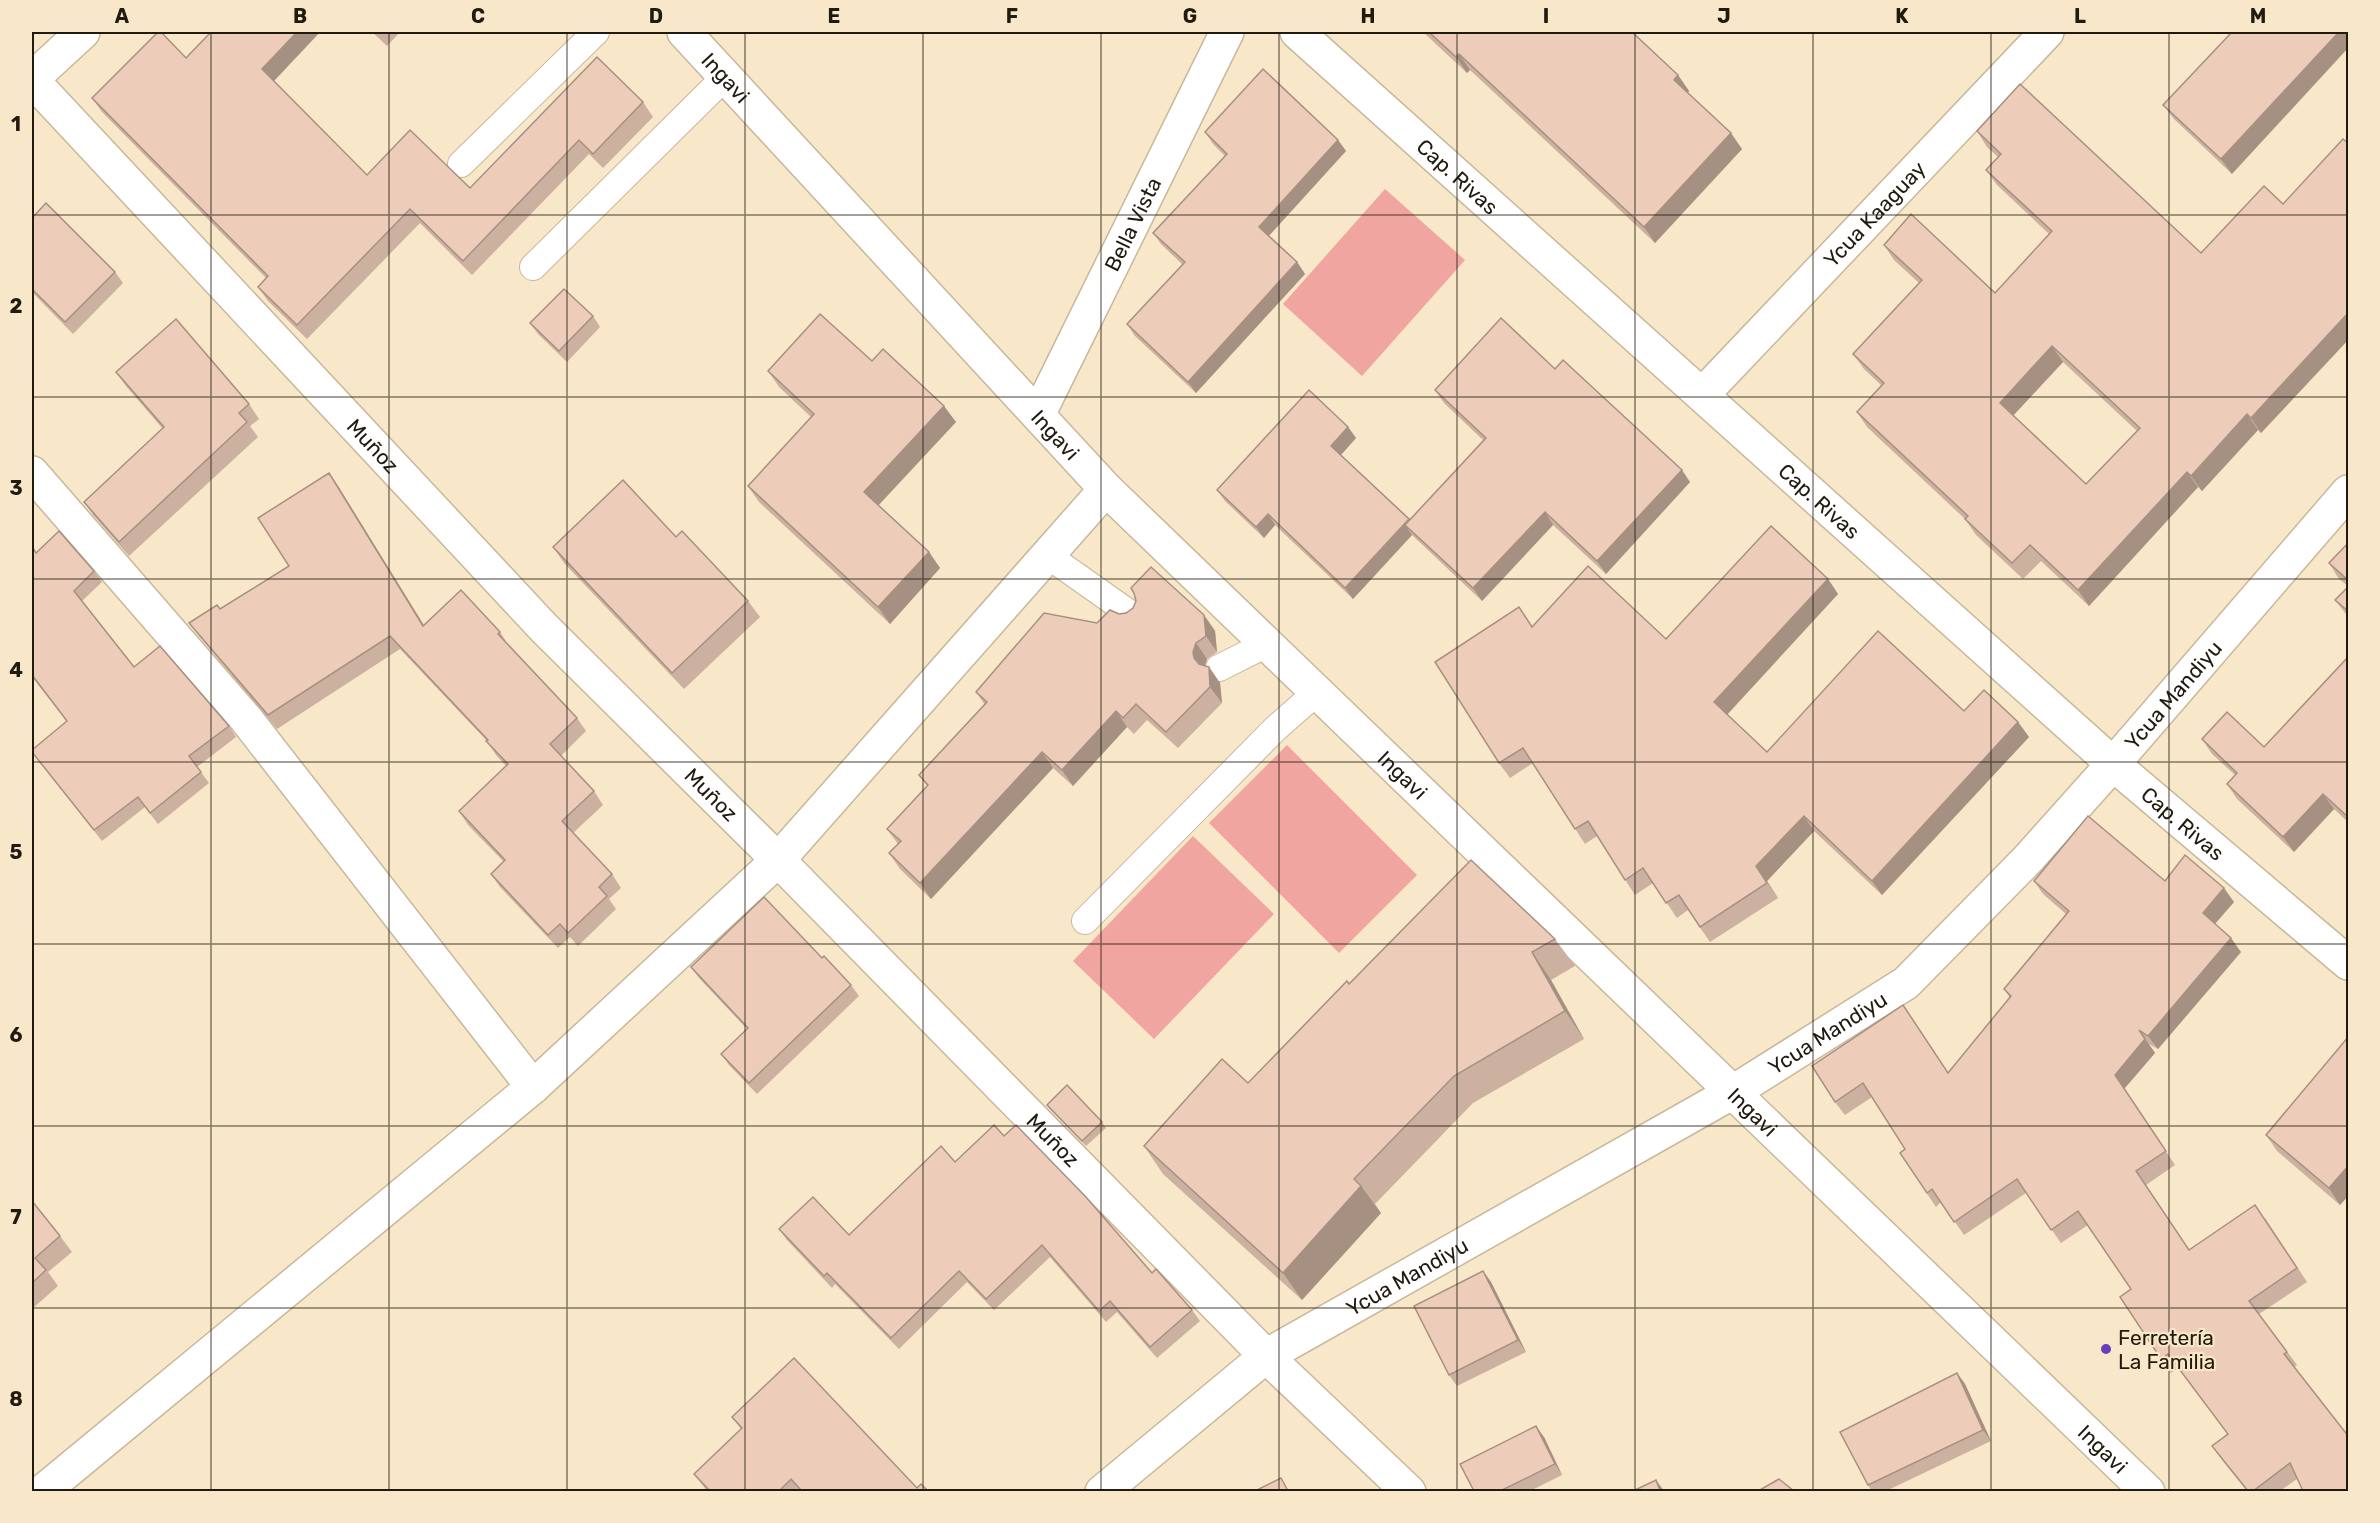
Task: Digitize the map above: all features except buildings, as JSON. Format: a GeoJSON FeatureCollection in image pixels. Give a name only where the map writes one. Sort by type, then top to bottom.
{"type":"FeatureCollection","features":[{"type":"Feature","properties":{"kind":"street"},"geometry":{"type":"LineString","coordinates":[[32,80],[83,32]]}},
{"type":"Feature","properties":{"kind":"street","name":"Ingavi"},"geometry":{"type":"LineString","coordinates":[[684,32],[1106,489],[2148,1491]]}},
{"type":"Feature","properties":{"kind":"street","name":"Bella Vista"},"geometry":{"type":"LineString","coordinates":[[1038,416],[1227,32]]}},
{"type":"Feature","properties":{"kind":"street","name":"Cap. Rivas"},"geometry":{"type":"LineString","coordinates":[[1297,32],[2113,764],[2349,963]]}},
{"type":"Feature","properties":{"kind":"street","name":"Ycua Kaaguay"},"geometry":{"type":"LineString","coordinates":[[1702,395],[2047,32]]}},
{"type":"Feature","properties":{"kind":"street","name":"Muñoz"},"geometry":{"type":"LineString","coordinates":[[32,80],[544,628],[778,860],[1266,1356],[1409,1491]]}},
{"type":"Feature","properties":{"kind":"street"},"geometry":{"type":"LineString","coordinates":[[32,473],[246,719],[533,1088]]}},
{"type":"Feature","properties":{"kind":"street"},"geometry":{"type":"LineString","coordinates":[[42,1491],[533,1088],[778,860],[1106,489]]}},
{"type":"Feature","properties":{"kind":"street","name":"Ycua Mandiyu"},"geometry":{"type":"LineString","coordinates":[[1102,1491],[1266,1356],[1733,1092],[1906,983],[2028,859],[2349,492]]}},
{"type":"Feature","properties":{"kind":"lane"},"geometry":{"type":"LineString","coordinates":[[461,164],[596,32]]}},
{"type":"Feature","properties":{"kind":"lane"},"geometry":{"type":"LineString","coordinates":[[533,267],[726,76]]}},
{"type":"Feature","properties":{"kind":"lane"},"geometry":{"type":"LineString","coordinates":[[1047,555],[1132,615]]}},
{"type":"Feature","properties":{"kind":"lane"},"geometry":{"type":"LineString","coordinates":[[1219,668],[1267,644]]}},
{"type":"Feature","properties":{"kind":"lane"},"geometry":{"type":"LineString","coordinates":[[1085,921],[1275,729],[1317,692]]}},
{"type":"Feature","properties":{"kind":"shaded area"},"geometry":{"type":"Polygon","coordinates":[[[1385,189],[1465,260],[1362,376],[1283,304],[1385,189]]]}},
{"type":"Feature","properties":{"kind":"shaded area"},"geometry":{"type":"Polygon","coordinates":[[[1287,745],[1417,875],[1339,953],[1209,823],[1287,745]]]}},
{"type":"Feature","properties":{"kind":"shaded area"},"geometry":{"type":"Polygon","coordinates":[[[1193,836],[1274,914],[1154,1039],[1073,961],[1193,836]]]}},
{"type":"Feature","properties":{"kind":"place","name":"Ferretería La Familia"},"geometry":{"type":"Point","coordinates":[2106,1349]}}]}
